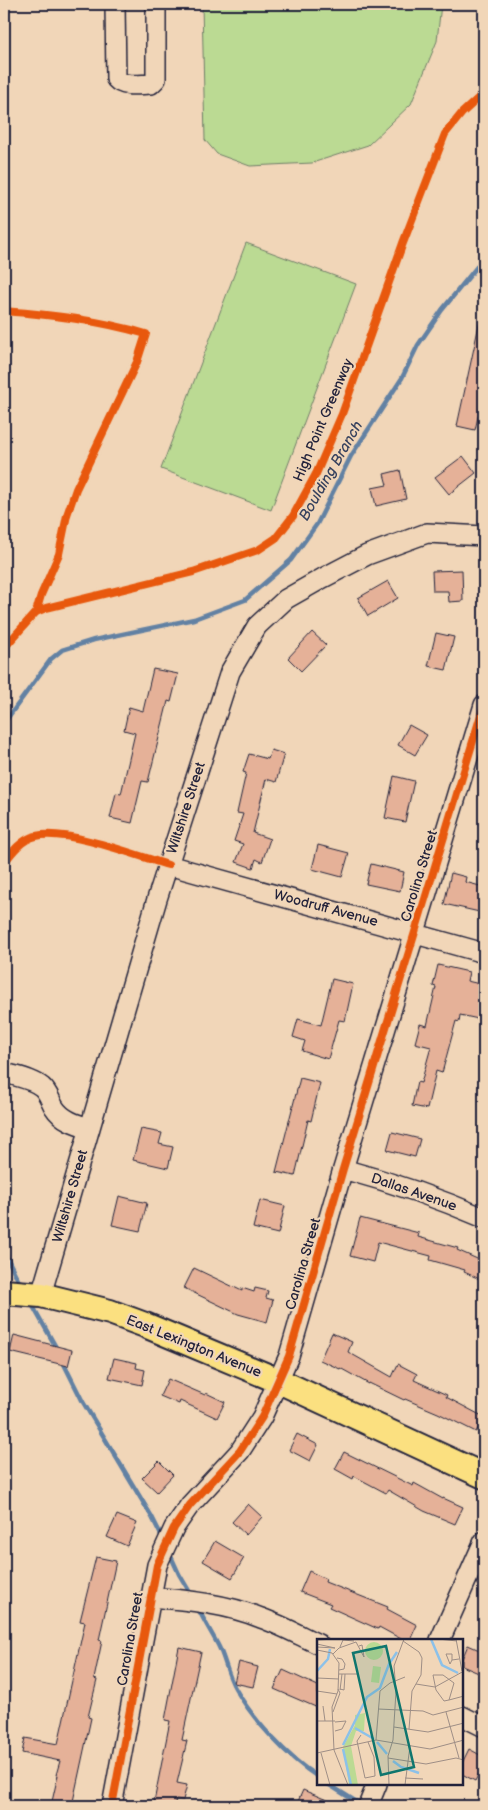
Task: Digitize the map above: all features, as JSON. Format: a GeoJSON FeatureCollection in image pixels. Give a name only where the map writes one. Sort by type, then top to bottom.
{"type":"FeatureCollection","features":[{"type":"Feature","properties":{"kind":"main road","name":"East Lexington Avenue"},"geometry":{"type":"LineString","coordinates":[[4,1292],[41,1295],[110,1312],[146,1325],[279,1382],[484,1476]]}},
{"type":"Feature","properties":{"kind":"street"},"geometry":{"type":"LineString","coordinates":[[115,4],[116,79],[119,82],[130,85],[151,84],[156,79],[156,4]]}},
{"type":"Feature","properties":{"kind":"street","name":"Wiltshire Street"},"geometry":{"type":"LineString","coordinates":[[41,1295],[168,865],[230,672],[257,626],[286,599],[367,556],[427,533],[484,536]]}},
{"type":"Feature","properties":{"kind":"street","name":"Carolina Street"},"geometry":{"type":"LineString","coordinates":[[112,1806],[157,1565],[174,1528],[190,1505],[240,1451],[262,1417],[289,1356],[343,1168],[484,705]]}},
{"type":"Feature","properties":{"kind":"street","name":"Woodruff Avenue"},"geometry":{"type":"LineString","coordinates":[[168,865],[484,953]]}},
{"type":"Feature","properties":{"kind":"street"},"geometry":{"type":"LineString","coordinates":[[9,1074],[41,1086],[47,1092],[61,1115],[71,1122],[90,1128]]}},
{"type":"Feature","properties":{"kind":"street","name":"Dallas Avenue"},"geometry":{"type":"LineString","coordinates":[[343,1168],[389,1182],[484,1218]]}},
{"type":"Feature","properties":{"kind":"street"},"geometry":{"type":"LineString","coordinates":[[440,1639],[484,1541]]}},
{"type":"Feature","properties":{"kind":"street"},"geometry":{"type":"LineString","coordinates":[[150,1597],[183,1600],[260,1617],[317,1644]]}},
{"type":"Feature","properties":{"kind":"street"},"geometry":{"type":"LineString","coordinates":[[463,1716],[484,1727]]}},
{"type":"Feature","properties":{"kind":"street"},"geometry":{"type":"LineString","coordinates":[[368,1806],[377,1785]]}},
{"type":"Feature","properties":{"kind":"green space"},"geometry":{"type":"Polygon","coordinates":[[[202,4],[441,4],[437,41],[411,104],[368,145],[312,163],[250,166],[217,154],[205,140],[202,4]]]}},
{"type":"Feature","properties":{"kind":"green space"},"geometry":{"type":"Polygon","coordinates":[[[246,243],[356,284],[271,510],[161,469],[246,243]]]}},
{"type":"Feature","properties":{"kind":"building"},"geometry":{"type":"Polygon","coordinates":[[[480,320],[484,320],[484,391],[475,430],[457,426],[480,320]]]}},
{"type":"Feature","properties":{"kind":"building"},"geometry":{"type":"Polygon","coordinates":[[[463,456],[476,473],[449,494],[435,477],[463,456]]]}},
{"type":"Feature","properties":{"kind":"building"},"geometry":{"type":"Polygon","coordinates":[[[400,470],[406,499],[376,506],[372,488],[387,485],[384,474],[400,470]]]}},
{"type":"Feature","properties":{"kind":"building"},"geometry":{"type":"Polygon","coordinates":[[[462,570],[463,601],[449,602],[448,591],[433,591],[432,571],[462,570]]]}},
{"type":"Feature","properties":{"kind":"building"},"geometry":{"type":"Polygon","coordinates":[[[388,581],[398,598],[368,616],[358,598],[388,581]]]}},
{"type":"Feature","properties":{"kind":"building"},"geometry":{"type":"Polygon","coordinates":[[[312,632],[326,645],[301,671],[288,658],[312,632]]]}},
{"type":"Feature","properties":{"kind":"building"},"geometry":{"type":"Polygon","coordinates":[[[436,633],[454,637],[446,670],[428,666],[436,633]]]}},
{"type":"Feature","properties":{"kind":"building"},"geometry":{"type":"Polygon","coordinates":[[[153,669],[178,674],[171,702],[168,701],[148,782],[142,781],[132,823],[110,818],[116,793],[121,794],[135,733],[124,730],[129,707],[143,711],[153,669]]]}},
{"type":"Feature","properties":{"kind":"building"},"geometry":{"type":"Polygon","coordinates":[[[409,725],[427,735],[415,755],[398,745],[409,725]]]}},
{"type":"Feature","properties":{"kind":"building"},"geometry":{"type":"Polygon","coordinates":[[[271,750],[284,754],[276,782],[266,779],[253,833],[270,839],[262,862],[256,859],[253,868],[236,862],[243,844],[234,841],[243,814],[237,813],[246,773],[243,772],[249,754],[268,759],[271,750]]]}},
{"type":"Feature","properties":{"kind":"building"},"geometry":{"type":"Polygon","coordinates":[[[394,776],[414,781],[405,822],[385,818],[394,776]]]}},
{"type":"Feature","properties":{"kind":"building"},"geometry":{"type":"Polygon","coordinates":[[[318,845],[349,853],[342,877],[312,869],[318,845]]]}},
{"type":"Feature","properties":{"kind":"building"},"geometry":{"type":"Polygon","coordinates":[[[371,864],[404,872],[400,891],[366,884],[371,864]]]}},
{"type":"Feature","properties":{"kind":"building"},"geometry":{"type":"Polygon","coordinates":[[[451,873],[466,877],[465,882],[484,887],[484,913],[444,904],[451,873]]]}},
{"type":"Feature","properties":{"kind":"building"},"geometry":{"type":"Polygon","coordinates":[[[438,965],[469,972],[467,981],[484,985],[484,1013],[483,1020],[460,1015],[459,1022],[456,1021],[442,1073],[436,1071],[427,1109],[412,1106],[417,1082],[421,1083],[431,1047],[415,1043],[420,1024],[427,1026],[436,987],[433,986],[438,965]]]}},
{"type":"Feature","properties":{"kind":"building"},"geometry":{"type":"Polygon","coordinates":[[[332,979],[353,984],[345,1021],[339,1020],[328,1059],[302,1051],[305,1041],[293,1037],[298,1019],[321,1025],[332,979]]]}},
{"type":"Feature","properties":{"kind":"building"},"geometry":{"type":"Polygon","coordinates":[[[300,1078],[320,1083],[311,1121],[308,1120],[295,1176],[276,1172],[300,1078]]]}},
{"type":"Feature","properties":{"kind":"building"},"geometry":{"type":"Polygon","coordinates":[[[141,1129],[162,1133],[159,1144],[173,1147],[168,1168],[133,1160],[141,1129]]]}},
{"type":"Feature","properties":{"kind":"building"},"geometry":{"type":"Polygon","coordinates":[[[392,1132],[420,1139],[415,1157],[387,1150],[392,1132]]]}},
{"type":"Feature","properties":{"kind":"building"},"geometry":{"type":"Polygon","coordinates":[[[119,1196],[147,1203],[140,1231],[112,1225],[119,1196]]]}},
{"type":"Feature","properties":{"kind":"building"},"geometry":{"type":"Polygon","coordinates":[[[260,1200],[285,1206],[278,1234],[253,1228],[260,1200]]]}},
{"type":"Feature","properties":{"kind":"building"},"geometry":{"type":"Polygon","coordinates":[[[360,1218],[419,1233],[418,1237],[458,1248],[457,1250],[484,1262],[484,1281],[464,1272],[465,1270],[430,1260],[431,1256],[378,1242],[373,1262],[350,1256],[360,1218]]]}},
{"type":"Feature","properties":{"kind":"building"},"geometry":{"type":"Polygon","coordinates":[[[194,1268],[242,1291],[242,1288],[254,1292],[255,1288],[268,1291],[266,1298],[273,1300],[267,1322],[238,1314],[184,1288],[194,1268]]]}},
{"type":"Feature","properties":{"kind":"building"},"geometry":{"type":"Polygon","coordinates":[[[332,1333],[352,1342],[348,1352],[392,1377],[398,1364],[417,1374],[414,1380],[447,1395],[446,1397],[484,1417],[476,1432],[320,1360],[332,1333]]]}},
{"type":"Feature","properties":{"kind":"building"},"geometry":{"type":"Polygon","coordinates":[[[14,1335],[72,1350],[68,1366],[10,1352],[14,1335]]]}},
{"type":"Feature","properties":{"kind":"building"},"geometry":{"type":"Polygon","coordinates":[[[114,1358],[137,1363],[136,1368],[145,1370],[142,1385],[109,1378],[114,1358]]]}},
{"type":"Feature","properties":{"kind":"building"},"geometry":{"type":"Polygon","coordinates":[[[168,1379],[225,1402],[217,1418],[180,1401],[179,1404],[160,1396],[168,1379]]]}},
{"type":"Feature","properties":{"kind":"building"},"geometry":{"type":"Polygon","coordinates":[[[297,1434],[318,1445],[310,1461],[289,1450],[297,1434]]]}},
{"type":"Feature","properties":{"kind":"building"},"geometry":{"type":"Polygon","coordinates":[[[344,1452],[413,1486],[414,1483],[443,1499],[463,1507],[455,1524],[424,1511],[388,1490],[386,1493],[354,1476],[353,1479],[335,1469],[344,1452]]]}},
{"type":"Feature","properties":{"kind":"building"},"geometry":{"type":"Polygon","coordinates":[[[159,1461],[173,1475],[157,1492],[142,1478],[159,1461]]]}},
{"type":"Feature","properties":{"kind":"building"},"geometry":{"type":"Polygon","coordinates":[[[248,1504],[262,1517],[246,1535],[232,1522],[248,1504]]]}},
{"type":"Feature","properties":{"kind":"building"},"geometry":{"type":"Polygon","coordinates":[[[117,1515],[137,1523],[127,1546],[107,1537],[117,1515]]]}},
{"type":"Feature","properties":{"kind":"building"},"geometry":{"type":"Polygon","coordinates":[[[215,1541],[244,1558],[232,1578],[203,1561],[215,1541]]]}},
{"type":"Feature","properties":{"kind":"building"},"geometry":{"type":"Polygon","coordinates":[[[96,1557],[116,1561],[99,1640],[102,1641],[94,1679],[97,1680],[88,1717],[91,1718],[72,1806],[51,1806],[60,1761],[22,1753],[25,1738],[58,1744],[85,1622],[80,1621],[96,1557]]]}},
{"type":"Feature","properties":{"kind":"building"},"geometry":{"type":"Polygon","coordinates":[[[309,1571],[326,1579],[325,1582],[388,1607],[387,1609],[417,1625],[410,1639],[401,1639],[379,1627],[378,1629],[329,1607],[331,1604],[300,1592],[309,1571]]]}},
{"type":"Feature","properties":{"kind":"building"},"geometry":{"type":"Polygon","coordinates":[[[468,1645],[484,1652],[484,1667],[481,1674],[463,1666],[463,1657],[468,1645]]]}},
{"type":"Feature","properties":{"kind":"building"},"geometry":{"type":"Polygon","coordinates":[[[179,1647],[201,1652],[182,1740],[187,1741],[177,1783],[187,1785],[183,1800],[176,1799],[174,1806],[172,1806],[154,1802],[170,1721],[165,1720],[179,1647]]]}},
{"type":"Feature","properties":{"kind":"building"},"geometry":{"type":"Polygon","coordinates":[[[239,1662],[258,1667],[253,1687],[234,1683],[239,1662]]]}},
{"type":"Feature","properties":{"kind":"building"},"geometry":{"type":"Polygon","coordinates":[[[283,1670],[317,1686],[317,1708],[274,1689],[283,1670]]]}},
{"type":"Feature","properties":{"kind":"building"},"geometry":{"type":"Polygon","coordinates":[[[469,1749],[484,1757],[484,1764],[475,1781],[463,1775],[463,1761],[469,1749]]]}},
{"type":"Feature","properties":{"kind":"building"},"geometry":{"type":"Polygon","coordinates":[[[303,1790],[341,1806],[296,1806],[303,1790]]]}},
{"type":"Feature","properties":{"kind":"waterway","name":"Boulding Branch"},"geometry":{"type":"LineString","coordinates":[[4,723],[51,659],[62,650],[94,640],[194,619],[245,600],[291,560],[317,524],[351,456],[402,378],[418,345],[442,310],[484,258]]}},
{"type":"Feature","properties":{"kind":"waterway"},"geometry":{"type":"LineString","coordinates":[[4,1251],[21,1286]]}},
{"type":"Feature","properties":{"kind":"waterway"},"geometry":{"type":"LineString","coordinates":[[30,1301],[57,1349]]}},
{"type":"Feature","properties":{"kind":"waterway"},"geometry":{"type":"LineString","coordinates":[[62,1360],[83,1402],[152,1517],[163,1539]]}},
{"type":"Feature","properties":{"kind":"waterway"},"geometry":{"type":"LineString","coordinates":[[169,1552],[192,1596]]}},
{"type":"Feature","properties":{"kind":"waterway"},"geometry":{"type":"LineString","coordinates":[[198,1608],[220,1650],[232,1683],[251,1713],[294,1759],[317,1776]]}},
{"type":"Feature","properties":{"kind":"waterway"},"geometry":{"type":"LineString","coordinates":[[330,1785],[363,1806]]}},
{"type":"Feature","properties":{"kind":"cycle path","name":"High Point Greenway"},"geometry":{"type":"LineString","coordinates":[[4,648],[36,612],[193,572],[258,550],[276,538],[293,516],[316,474],[342,414],[403,243],[445,134],[462,113],[484,93]]}},
{"type":"Feature","properties":{"kind":"cycle path"},"geometry":{"type":"LineString","coordinates":[[4,311],[75,319],[111,325],[146,334],[137,362],[76,489],[67,515],[59,554],[41,595],[36,612]]}},
{"type":"Feature","properties":{"kind":"cycle path"},"geometry":{"type":"LineString","coordinates":[[112,1806],[157,1565],[174,1528],[190,1505],[240,1451],[262,1417],[289,1356],[343,1169],[484,705]]}},
{"type":"Feature","properties":{"kind":"cycle path"},"geometry":{"type":"LineString","coordinates":[[4,863],[14,850],[26,840],[36,836],[49,835],[83,839],[168,865]]}}]}
